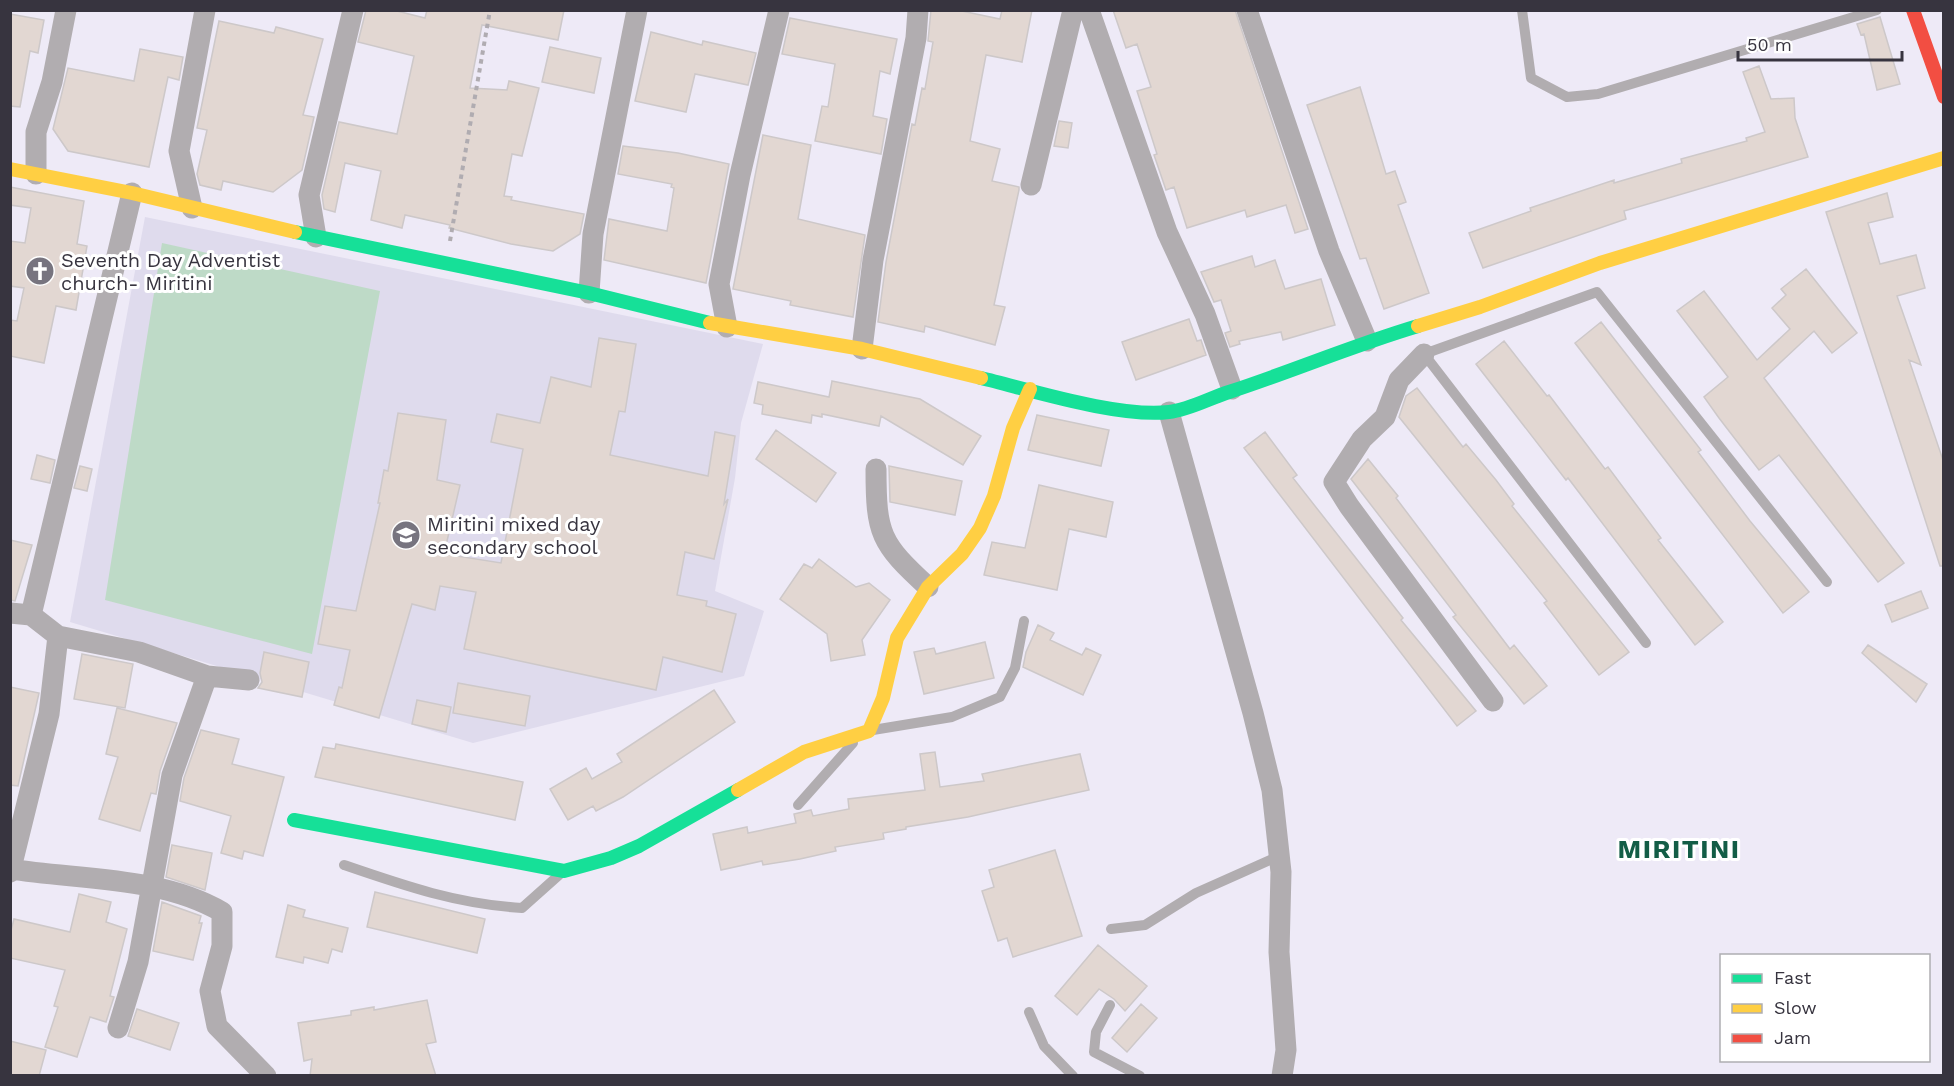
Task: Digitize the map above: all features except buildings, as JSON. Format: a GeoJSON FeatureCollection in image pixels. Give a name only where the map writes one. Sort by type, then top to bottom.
{"type":"FeatureCollection","features":[{"type":"Feature","properties":{"kind":"main road"},"geometry":{"type":"LineString","coordinates":[[1913,10],[1944,97]]}},
{"type":"Feature","properties":{"kind":"main road"},"geometry":{"type":"LineString","coordinates":[[10,169],[132,193],[446,265],[590,293],[727,327],[862,349],[1074,401],[1128,410],[1168,412],[1198,404],[1232,389],[1297,370],[1367,341],[1483,320],[1600,262],[1944,158]]}},
{"type":"Feature","properties":{"kind":"main road"},"geometry":{"type":"LineString","coordinates":[[294,820],[564,871],[611,858],[639,846],[794,756],[834,740],[866,732],[883,698],[897,638],[928,587],[962,554],[980,528],[994,496],[1013,429],[1030,389]]}},
{"type":"Feature","properties":{"kind":"street"},"geometry":{"type":"LineString","coordinates":[[36,174],[36,132],[52,82],[66,10]]}},
{"type":"Feature","properties":{"kind":"street"},"geometry":{"type":"LineString","coordinates":[[192,208],[179,151],[205,10]]}},
{"type":"Feature","properties":{"kind":"street"},"geometry":{"type":"LineString","coordinates":[[316,237],[309,195],[353,10]]}},
{"type":"Feature","properties":{"kind":"street"},"geometry":{"type":"LineString","coordinates":[[590,293],[593,234],[636,17],[654,10]]}},
{"type":"Feature","properties":{"kind":"street"},"geometry":{"type":"LineString","coordinates":[[727,327],[719,285],[740,175],[779,10]]}},
{"type":"Feature","properties":{"kind":"street"},"geometry":{"type":"LineString","coordinates":[[1031,185],[1073,10]]}},
{"type":"Feature","properties":{"kind":"street"},"geometry":{"type":"LineString","coordinates":[[1089,10],[1167,232],[1206,314],[1232,389]]}},
{"type":"Feature","properties":{"kind":"street"},"geometry":{"type":"LineString","coordinates":[[1247,10],[1329,251],[1367,341]]}},
{"type":"Feature","properties":{"kind":"street"},"geometry":{"type":"LineString","coordinates":[[862,349],[873,260],[916,38],[914,12]]}},
{"type":"Feature","properties":{"kind":"street"},"geometry":{"type":"LineString","coordinates":[[132,193],[21,614],[58,636],[139,651],[207,676],[249,680]]}},
{"type":"Feature","properties":{"kind":"street"},"geometry":{"type":"LineString","coordinates":[[1424,354],[1399,380],[1385,417],[1362,439],[1334,482],[1349,506],[1492,701]]}},
{"type":"Feature","properties":{"kind":"street"},"geometry":{"type":"LineString","coordinates":[[1168,412],[1253,713],[1272,790],[1279,856],[1279,952],[1286,1050],[1282,1076]]}},
{"type":"Feature","properties":{"kind":"street"},"geometry":{"type":"LineString","coordinates":[[876,469],[879,526],[896,558],[928,587]]}},
{"type":"Feature","properties":{"kind":"street"},"geometry":{"type":"LineString","coordinates":[[58,636],[49,714],[11,870],[152,886],[200,899],[222,912],[222,946],[210,991],[217,1026],[266,1076]]}},
{"type":"Feature","properties":{"kind":"street"},"geometry":{"type":"LineString","coordinates":[[118,1028],[138,962],[172,775],[207,676]]}},
{"type":"Feature","properties":{"kind":"lane"},"geometry":{"type":"LineString","coordinates":[[1522,10],[1531,78],[1567,97],[1598,94],[1876,10]]}},
{"type":"Feature","properties":{"kind":"lane"},"geometry":{"type":"LineString","coordinates":[[1646,643],[1424,354],[1483,320],[1597,292],[1827,582]]}},
{"type":"Feature","properties":{"kind":"lane"},"geometry":{"type":"LineString","coordinates":[[798,805],[866,732],[952,717],[1000,697],[1015,668],[1024,621]]}},
{"type":"Feature","properties":{"kind":"lane"},"geometry":{"type":"LineString","coordinates":[[1111,929],[1145,925],[1196,893],[1279,856]]}},
{"type":"Feature","properties":{"kind":"lane"},"geometry":{"type":"LineString","coordinates":[[344,866],[415,890],[477,905],[522,908],[564,871]]}},
{"type":"Feature","properties":{"kind":"lane"},"geometry":{"type":"LineString","coordinates":[[1110,1005],[1096,1032],[1094,1052],[1140,1076]]}},
{"type":"Feature","properties":{"kind":"lane"},"geometry":{"type":"LineString","coordinates":[[1029,1012],[1044,1046],[1073,1076]]}},
{"type":"Feature","properties":{"kind":"path"},"geometry":{"type":"LineString","coordinates":[[446,265],[490,10]]}},
{"type":"Feature","properties":{"kind":"shaded area","name":"Miritini mixed day secondary school"},"geometry":{"type":"Polygon","coordinates":[[[145,217],[763,344],[741,423],[735,478],[715,591],[764,611],[744,676],[473,743],[70,622],[145,217]]]}},
{"type":"Feature","properties":{"kind":"green space"},"geometry":{"type":"Polygon","coordinates":[[[162,243],[380,291],[312,654],[105,600],[162,243]]]}},
{"type":"Feature","properties":{"kind":"traffic: fast"},"geometry":{"type":"LineString","coordinates":[[295,232],[589,293],[710,323]]}},
{"type":"Feature","properties":{"kind":"traffic: fast"},"geometry":{"type":"LineString","coordinates":[[981,378],[1101,407],[1149,413],[1169,412],[1192,406],[1418,326]]}},
{"type":"Feature","properties":{"kind":"traffic: fast"},"geometry":{"type":"LineString","coordinates":[[294,820],[564,871],[611,858],[639,846],[738,790]]}},
{"type":"Feature","properties":{"kind":"traffic: slow"},"geometry":{"type":"LineString","coordinates":[[1418,326],[1480,307],[1600,263],[1944,158]]}},
{"type":"Feature","properties":{"kind":"traffic: slow"},"geometry":{"type":"LineString","coordinates":[[10,169],[132,193],[295,232]]}},
{"type":"Feature","properties":{"kind":"traffic: slow"},"geometry":{"type":"LineString","coordinates":[[710,323],[862,349],[981,378]]}},
{"type":"Feature","properties":{"kind":"traffic: slow"},"geometry":{"type":"LineString","coordinates":[[738,790],[804,752],[869,731],[883,698],[897,638],[928,587],[962,554],[980,528],[994,496],[1013,428],[1030,389]]}},
{"type":"Feature","properties":{"kind":"traffic: jam"},"geometry":{"type":"LineString","coordinates":[[1913,10],[1944,97]]}},
{"type":"Feature","properties":{"kind":"place","name":"Seventh Day Adventist church- Miritini"},"geometry":{"type":"Point","coordinates":[40,271]}},
{"type":"Feature","properties":{"kind":"place","name":"Miritini mixed day secondary school"},"geometry":{"type":"Point","coordinates":[406,535]}},
{"type":"Feature","properties":{"kind":"district","name":"MIRITINI"},"geometry":{"type":"Point","coordinates":[1679,849]}}]}
